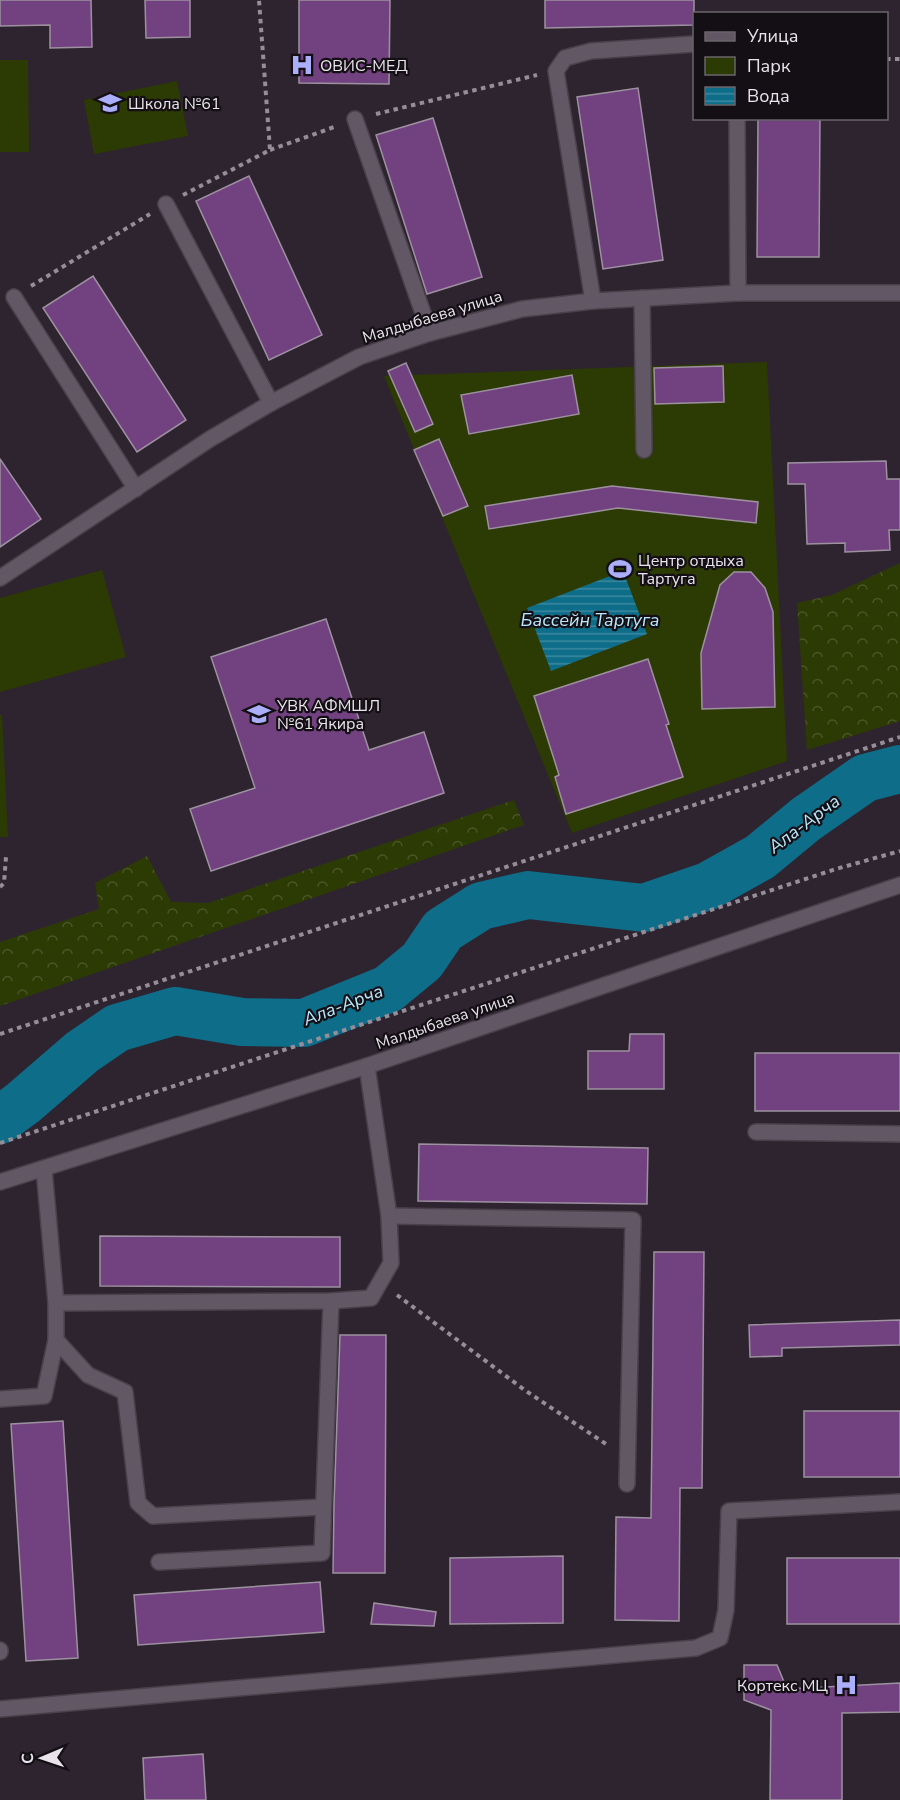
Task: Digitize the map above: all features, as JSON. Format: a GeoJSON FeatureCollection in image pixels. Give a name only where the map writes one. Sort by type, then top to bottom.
{"type":"FeatureCollection","features":[{"type":"Feature","properties":{"kind":"street"},"geometry":{"type":"LineString","coordinates":[[593,301],[556,71],[566,58],[591,51],[693,44]]}},
{"type":"Feature","properties":{"kind":"street"},"geometry":{"type":"LineString","coordinates":[[355,119],[430,333]]}},
{"type":"Feature","properties":{"kind":"street"},"geometry":{"type":"LineString","coordinates":[[737,120],[738,293]]}},
{"type":"Feature","properties":{"kind":"street"},"geometry":{"type":"LineString","coordinates":[[166,204],[271,403]]}},
{"type":"Feature","properties":{"kind":"street","name":"Малдыбаева улица"},"geometry":{"type":"LineString","coordinates":[[0,578],[210,440],[271,403],[359,357],[430,333],[522,309],[593,301],[738,293],[900,293]]}},
{"type":"Feature","properties":{"kind":"street"},"geometry":{"type":"LineString","coordinates":[[14,297],[136,489]]}},
{"type":"Feature","properties":{"kind":"street"},"geometry":{"type":"LineString","coordinates":[[642,298],[644,450]]}},
{"type":"Feature","properties":{"kind":"street","name":"Малдыбаева улица"},"geometry":{"type":"LineString","coordinates":[[0,1182],[367,1066],[900,885]]}},
{"type":"Feature","properties":{"kind":"street"},"geometry":{"type":"LineString","coordinates":[[56,1303],[331,1301],[370,1298],[391,1263],[389,1215],[367,1066]]}},
{"type":"Feature","properties":{"kind":"street"},"geometry":{"type":"LineString","coordinates":[[756,1132],[900,1134]]}},
{"type":"Feature","properties":{"kind":"street"},"geometry":{"type":"LineString","coordinates":[[0,1399],[44,1396],[56,1341],[56,1303],[44,1169]]}},
{"type":"Feature","properties":{"kind":"street"},"geometry":{"type":"LineString","coordinates":[[389,1215],[633,1220],[627,1484]]}},
{"type":"Feature","properties":{"kind":"street"},"geometry":{"type":"LineString","coordinates":[[159,1562],[322,1553],[331,1301]]}},
{"type":"Feature","properties":{"kind":"street"},"geometry":{"type":"LineString","coordinates":[[56,1341],[88,1375],[125,1392],[138,1503],[153,1516],[323,1507]]}},
{"type":"Feature","properties":{"kind":"street"},"geometry":{"type":"LineString","coordinates":[[0,1709],[696,1647],[720,1638],[726,1610],[729,1511],[900,1502]]}},
{"type":"Feature","properties":{"kind":"path"},"geometry":{"type":"LineString","coordinates":[[259,0],[270,150]]}},
{"type":"Feature","properties":{"kind":"path"},"geometry":{"type":"LineString","coordinates":[[14,297],[166,204],[270,150],[355,119],[556,71]]}},
{"type":"Feature","properties":{"kind":"path"},"geometry":{"type":"LineString","coordinates":[[0,1034],[900,737]]}},
{"type":"Feature","properties":{"kind":"path"},"geometry":{"type":"LineString","coordinates":[[0,1143],[900,850]]}},
{"type":"Feature","properties":{"kind":"path"},"geometry":{"type":"LineString","coordinates":[[0,887],[4,883],[6,857]]}},
{"type":"Feature","properties":{"kind":"path"},"geometry":{"type":"LineString","coordinates":[[380,1282],[526,1391],[612,1447]]}},
{"type":"Feature","properties":{"kind":"green space"},"geometry":{"type":"Polygon","coordinates":[[[0,60],[28,60],[29,152],[0,152],[0,60]]]}},
{"type":"Feature","properties":{"kind":"green space"},"geometry":{"type":"Polygon","coordinates":[[[177,81],[188,136],[94,154],[84,100],[177,81]]]}},
{"type":"Feature","properties":{"kind":"green space","name":"Центр отдыха Тартуга"},"geometry":{"type":"Polygon","coordinates":[[[767,362],[787,761],[572,833],[384,376],[767,362]]]}},
{"type":"Feature","properties":{"kind":"green space"},"geometry":{"type":"Polygon","coordinates":[[[900,563],[900,721],[807,750],[797,603],[832,595],[900,563]]]}},
{"type":"Feature","properties":{"kind":"green space"},"geometry":{"type":"Polygon","coordinates":[[[102,570],[126,657],[0,692],[0,598],[102,570]]]}},
{"type":"Feature","properties":{"kind":"green space"},"geometry":{"type":"Polygon","coordinates":[[[0,715],[2,715],[8,837],[0,837],[0,715]]]}},
{"type":"Feature","properties":{"kind":"green space"},"geometry":{"type":"Polygon","coordinates":[[[514,800],[524,825],[0,1006],[0,942],[99,909],[95,883],[147,856],[171,902],[208,903],[514,800]]]}},
{"type":"Feature","properties":{"kind":"water","name":"Бассейн Тартуга"},"geometry":{"type":"Polygon","coordinates":[[[623,571],[647,634],[551,671],[527,608],[623,571]]]}},
{"type":"Feature","properties":{"kind":"building"},"geometry":{"type":"Polygon","coordinates":[[[0,0],[91,0],[92,47],[50,48],[50,25],[0,26],[0,0]]]}},
{"type":"Feature","properties":{"kind":"building"},"geometry":{"type":"Polygon","coordinates":[[[145,0],[190,0],[190,37],[146,38],[145,0]]]}},
{"type":"Feature","properties":{"kind":"building"},"geometry":{"type":"Polygon","coordinates":[[[299,0],[390,0],[389,84],[299,83],[299,0]]]}},
{"type":"Feature","properties":{"kind":"building"},"geometry":{"type":"Polygon","coordinates":[[[545,0],[694,0],[693,25],[545,28],[545,0]]]}},
{"type":"Feature","properties":{"kind":"building"},"geometry":{"type":"Polygon","coordinates":[[[638,88],[663,260],[603,269],[577,97],[638,88]]]}},
{"type":"Feature","properties":{"kind":"building"},"geometry":{"type":"Polygon","coordinates":[[[433,118],[482,277],[427,294],[376,135],[433,118]]]}},
{"type":"Feature","properties":{"kind":"building"},"geometry":{"type":"Polygon","coordinates":[[[758,120],[820,120],[819,257],[757,257],[758,120]]]}},
{"type":"Feature","properties":{"kind":"building"},"geometry":{"type":"Polygon","coordinates":[[[249,176],[322,335],[269,360],[196,201],[249,176]]]}},
{"type":"Feature","properties":{"kind":"building"},"geometry":{"type":"Polygon","coordinates":[[[93,276],[186,420],[137,452],[43,308],[93,276]]]}},
{"type":"Feature","properties":{"kind":"building"},"geometry":{"type":"Polygon","coordinates":[[[406,363],[433,424],[415,432],[388,371],[406,363]]]}},
{"type":"Feature","properties":{"kind":"building"},"geometry":{"type":"Polygon","coordinates":[[[723,366],[724,402],[655,404],[654,368],[723,366]]]}},
{"type":"Feature","properties":{"kind":"building"},"geometry":{"type":"Polygon","coordinates":[[[572,375],[579,414],[469,434],[461,395],[572,375]]]}},
{"type":"Feature","properties":{"kind":"building"},"geometry":{"type":"Polygon","coordinates":[[[439,439],[468,506],[443,516],[414,450],[439,439]]]}},
{"type":"Feature","properties":{"kind":"building"},"geometry":{"type":"Polygon","coordinates":[[[0,459],[41,519],[0,547],[0,459]]]}},
{"type":"Feature","properties":{"kind":"building"},"geometry":{"type":"Polygon","coordinates":[[[886,461],[887,479],[900,479],[900,530],[889,530],[890,550],[845,552],[845,543],[807,544],[805,484],[788,484],[788,463],[886,461]]]}},
{"type":"Feature","properties":{"kind":"building"},"geometry":{"type":"Polygon","coordinates":[[[612,486],[758,502],[756,523],[618,508],[489,529],[485,506],[612,486]]]}},
{"type":"Feature","properties":{"kind":"building"},"geometry":{"type":"Polygon","coordinates":[[[734,572],[751,572],[765,588],[773,612],[775,707],[702,709],[701,653],[720,585],[734,572]]]}},
{"type":"Feature","properties":{"kind":"building"},"geometry":{"type":"Polygon","coordinates":[[[326,619],[369,750],[424,732],[444,793],[211,871],[190,809],[255,788],[211,657],[326,619]]]}},
{"type":"Feature","properties":{"kind":"building"},"geometry":{"type":"Polygon","coordinates":[[[648,659],[683,777],[566,814],[555,777],[559,775],[534,696],[648,659]]]}},
{"type":"Feature","properties":{"kind":"building"},"geometry":{"type":"Polygon","coordinates":[[[630,1034],[664,1034],[664,1089],[588,1089],[588,1051],[629,1051],[630,1034]]]}},
{"type":"Feature","properties":{"kind":"building"},"geometry":{"type":"Polygon","coordinates":[[[755,1053],[900,1053],[900,1111],[755,1111],[755,1053]]]}},
{"type":"Feature","properties":{"kind":"building"},"geometry":{"type":"Polygon","coordinates":[[[419,1144],[648,1148],[647,1204],[418,1201],[419,1144]]]}},
{"type":"Feature","properties":{"kind":"building"},"geometry":{"type":"Polygon","coordinates":[[[100,1236],[340,1237],[340,1287],[100,1286],[100,1236]]]}},
{"type":"Feature","properties":{"kind":"building"},"geometry":{"type":"Polygon","coordinates":[[[654,1252],[704,1252],[702,1488],[680,1488],[679,1621],[615,1620],[616,1517],[651,1518],[654,1252]]]}},
{"type":"Feature","properties":{"kind":"building"},"geometry":{"type":"Polygon","coordinates":[[[900,1320],[900,1345],[782,1348],[782,1356],[750,1357],[749,1325],[900,1320]]]}},
{"type":"Feature","properties":{"kind":"building"},"geometry":{"type":"Polygon","coordinates":[[[340,1335],[386,1335],[385,1573],[333,1573],[340,1335]]]}},
{"type":"Feature","properties":{"kind":"building"},"geometry":{"type":"Polygon","coordinates":[[[804,1411],[900,1411],[900,1477],[804,1477],[804,1411]]]}},
{"type":"Feature","properties":{"kind":"building"},"geometry":{"type":"Polygon","coordinates":[[[63,1421],[78,1658],[26,1661],[11,1424],[63,1421]]]}},
{"type":"Feature","properties":{"kind":"building"},"geometry":{"type":"Polygon","coordinates":[[[563,1556],[563,1623],[450,1624],[450,1558],[563,1556]]]}},
{"type":"Feature","properties":{"kind":"building"},"geometry":{"type":"Polygon","coordinates":[[[787,1558],[900,1558],[900,1624],[787,1624],[787,1558]]]}},
{"type":"Feature","properties":{"kind":"building"},"geometry":{"type":"Polygon","coordinates":[[[320,1582],[324,1632],[138,1645],[134,1595],[320,1582]]]}},
{"type":"Feature","properties":{"kind":"building"},"geometry":{"type":"Polygon","coordinates":[[[374,1603],[436,1612],[434,1626],[371,1624],[374,1603]]]}},
{"type":"Feature","properties":{"kind":"building"},"geometry":{"type":"Polygon","coordinates":[[[744,1665],[777,1665],[787,1689],[900,1683],[900,1712],[842,1713],[842,1800],[770,1800],[771,1710],[744,1700],[744,1665]]]}},
{"type":"Feature","properties":{"kind":"building"},"geometry":{"type":"Polygon","coordinates":[[[203,1754],[206,1800],[145,1800],[143,1758],[203,1754]]]}},
{"type":"Feature","properties":{"kind":"waterway","name":"Ала-Арча"},"geometry":{"type":"LineString","coordinates":[[0,1120],[82,1052],[117,1028],[175,1011],[242,1022],[304,1023],[388,989],[422,961],[443,930],[481,906],[528,895],[644,908],[708,886],[760,857],[806,819],[865,778],[900,769]]}},
{"type":"Feature","properties":{"kind":"place","name":"ОВИС-МЕД"},"geometry":{"type":"Point","coordinates":[302,65]}},
{"type":"Feature","properties":{"kind":"place","name":"Школа №61"},"geometry":{"type":"Point","coordinates":[110,103]}},
{"type":"Feature","properties":{"kind":"place","name":"Центр отдыха Тартуга"},"geometry":{"type":"Point","coordinates":[620,569]}},
{"type":"Feature","properties":{"kind":"place","name":"УВК АФМШЛ №61 Якира"},"geometry":{"type":"Point","coordinates":[259,714]}},
{"type":"Feature","properties":{"kind":"place","name":"Кортекс МЦ"},"geometry":{"type":"Point","coordinates":[846,1685]}}]}
